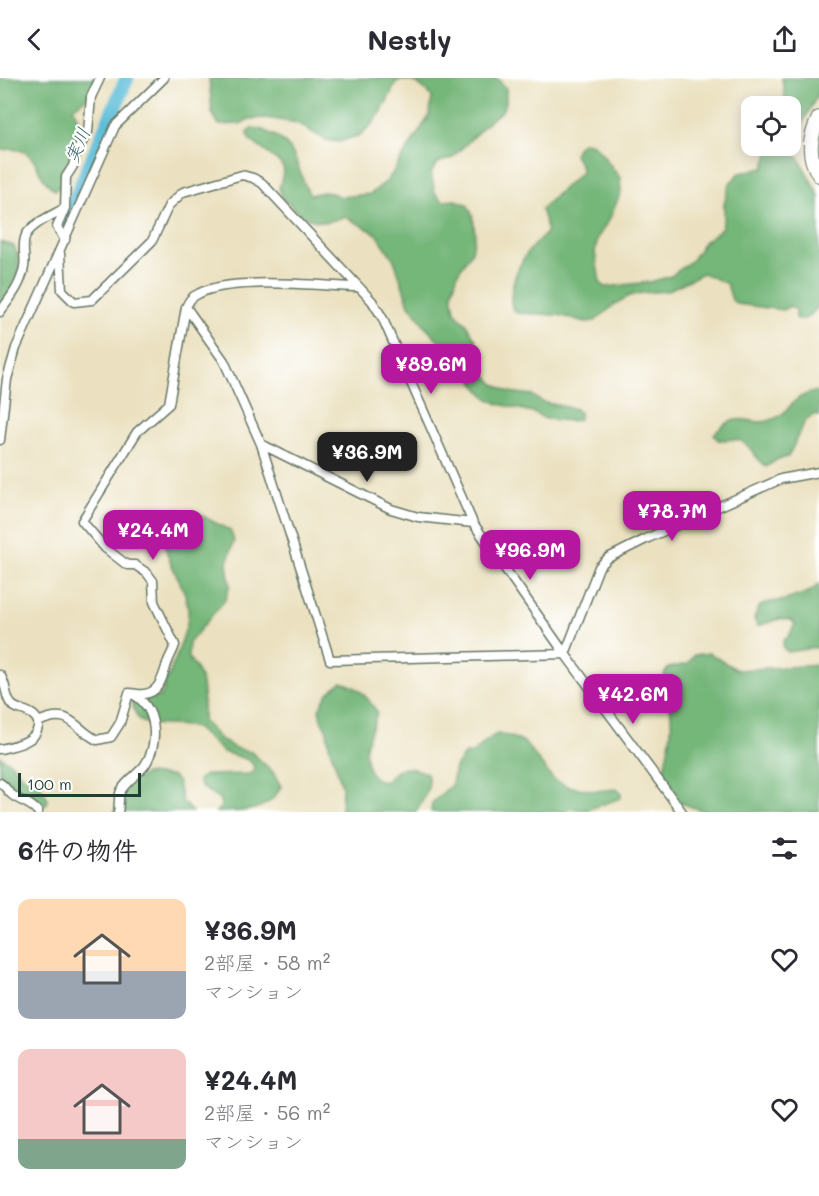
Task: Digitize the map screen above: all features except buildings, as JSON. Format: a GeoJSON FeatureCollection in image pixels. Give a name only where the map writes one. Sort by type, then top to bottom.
{"type":"FeatureCollection","features":[{"type":"Feature","properties":{"kind":"main road"},"geometry":{"type":"LineString","coordinates":[[819,118],[813,130],[809,150],[819,175]]}},
{"type":"Feature","properties":{"kind":"street"},"geometry":{"type":"LineString","coordinates":[[65,240],[57,227],[65,208],[66,177],[88,132],[91,97],[100,78]]}},
{"type":"Feature","properties":{"kind":"street"},"geometry":{"type":"LineString","coordinates":[[0,440],[7,379],[16,348],[115,126],[164,78]]}},
{"type":"Feature","properties":{"kind":"street"},"geometry":{"type":"LineString","coordinates":[[60,253],[62,290],[74,302],[92,300],[152,242],[170,206],[183,192],[242,175],[262,183],[372,301],[382,317],[473,523],[565,654],[682,812]]}},
{"type":"Feature","properties":{"kind":"street"},"geometry":{"type":"LineString","coordinates":[[0,312],[18,289],[24,265],[24,242],[27,233],[65,208]]}},
{"type":"Feature","properties":{"kind":"street"},"geometry":{"type":"LineString","coordinates":[[129,693],[145,694],[157,687],[164,676],[175,645],[154,602],[153,581],[147,573],[135,565],[127,565],[119,560],[105,548],[82,521],[137,432],[169,404],[186,307],[191,298],[200,292],[237,284],[359,287]]}},
{"type":"Feature","properties":{"kind":"street"},"geometry":{"type":"LineString","coordinates":[[186,307],[224,361],[261,444],[330,660],[565,654]]}},
{"type":"Feature","properties":{"kind":"street"},"geometry":{"type":"LineString","coordinates":[[261,444],[391,509],[418,518],[473,523]]}},
{"type":"Feature","properties":{"kind":"street"},"geometry":{"type":"LineString","coordinates":[[565,654],[599,567],[608,558],[781,479],[819,472]]}},
{"type":"Feature","properties":{"kind":"street"},"geometry":{"type":"LineString","coordinates":[[0,675],[12,705],[34,716],[39,722],[34,736],[0,749]]}},
{"type":"Feature","properties":{"kind":"street"},"geometry":{"type":"LineString","coordinates":[[39,722],[61,716],[69,718],[90,737],[104,740],[111,737],[120,723],[129,693]]}},
{"type":"Feature","properties":{"kind":"street"},"geometry":{"type":"LineString","coordinates":[[118,812],[119,793],[143,768],[150,756],[153,741],[154,720],[136,696],[129,693]]}},
{"type":"Feature","properties":{"kind":"street"},"geometry":{"type":"LineString","coordinates":[[0,783],[12,795],[29,803],[38,812]]}},
{"type":"Feature","properties":{"kind":"green space"},"geometry":{"type":"Polygon","coordinates":[[[0,78],[97,78],[89,96],[73,108],[86,132],[60,187],[55,190],[47,183],[30,156],[14,149],[0,150],[0,78]]]}},
{"type":"Feature","properties":{"kind":"green space"},"geometry":{"type":"Polygon","coordinates":[[[209,78],[497,78],[506,88],[506,103],[501,112],[452,158],[438,163],[431,173],[435,193],[443,201],[455,200],[467,204],[473,216],[475,235],[472,251],[458,273],[452,293],[455,312],[467,325],[481,349],[480,361],[485,373],[493,383],[509,392],[532,395],[542,402],[576,409],[580,414],[579,419],[572,421],[546,419],[532,412],[499,404],[487,398],[474,383],[471,374],[425,326],[409,305],[394,260],[377,234],[344,217],[327,222],[303,216],[282,198],[279,189],[284,169],[279,162],[249,139],[247,133],[253,128],[258,129],[276,137],[286,145],[293,154],[310,195],[323,192],[341,197],[370,194],[388,180],[429,116],[432,97],[424,89],[417,83],[397,81],[382,111],[373,123],[360,135],[339,142],[326,140],[297,123],[266,118],[249,119],[240,124],[219,125],[212,113],[209,78]]]}},
{"type":"Feature","properties":{"kind":"green space"},"geometry":{"type":"Polygon","coordinates":[[[782,78],[819,78],[819,92],[801,126],[801,96],[785,96],[782,78]]]}},
{"type":"Feature","properties":{"kind":"green space"},"geometry":{"type":"Polygon","coordinates":[[[584,142],[593,144],[620,178],[621,192],[610,218],[598,237],[595,252],[600,282],[605,287],[650,282],[671,276],[692,260],[704,242],[721,229],[724,204],[730,183],[740,173],[764,168],[767,156],[798,156],[819,196],[819,305],[809,316],[800,319],[796,318],[796,310],[790,306],[783,310],[737,304],[732,300],[727,284],[703,273],[667,291],[629,296],[595,321],[586,322],[558,315],[517,313],[512,308],[511,300],[516,275],[523,259],[546,232],[541,209],[581,172],[580,164],[574,154],[578,146],[584,142]]]}},
{"type":"Feature","properties":{"kind":"green space"},"geometry":{"type":"Polygon","coordinates":[[[0,242],[14,246],[19,261],[14,284],[0,304],[0,242]]]}},
{"type":"Feature","properties":{"kind":"green space"},"geometry":{"type":"Polygon","coordinates":[[[819,391],[819,416],[815,414],[805,421],[788,457],[778,459],[766,467],[742,442],[718,440],[714,434],[731,421],[738,419],[756,422],[771,420],[783,414],[802,396],[819,391]]]}},
{"type":"Feature","properties":{"kind":"green space"},"geometry":{"type":"Polygon","coordinates":[[[197,513],[231,531],[234,541],[227,564],[230,585],[225,600],[189,643],[188,657],[198,673],[203,688],[203,721],[220,739],[234,748],[251,752],[272,771],[281,786],[276,795],[263,806],[245,811],[216,812],[221,807],[220,799],[201,787],[198,780],[205,775],[249,774],[254,771],[253,764],[246,759],[223,752],[195,727],[147,724],[139,720],[132,702],[139,698],[159,697],[163,692],[181,643],[187,622],[188,606],[165,545],[180,536],[187,516],[197,513]]]}},
{"type":"Feature","properties":{"kind":"green space"},"geometry":{"type":"Polygon","coordinates":[[[819,584],[819,647],[788,652],[783,648],[783,641],[789,636],[795,624],[791,620],[779,619],[758,626],[754,619],[758,608],[765,603],[786,600],[809,592],[819,584]]]}},
{"type":"Feature","properties":{"kind":"green space"},"geometry":{"type":"Polygon","coordinates":[[[709,653],[737,670],[819,665],[819,812],[706,812],[681,803],[671,794],[662,775],[671,735],[670,702],[664,674],[668,668],[688,664],[694,655],[709,653]]]}},
{"type":"Feature","properties":{"kind":"green space"},"geometry":{"type":"Polygon","coordinates":[[[341,682],[353,686],[362,693],[377,712],[365,753],[368,767],[374,777],[384,782],[402,768],[427,773],[428,790],[416,812],[341,812],[342,786],[319,709],[328,693],[341,682]]]}},
{"type":"Feature","properties":{"kind":"green space"},"geometry":{"type":"Polygon","coordinates":[[[497,734],[524,742],[554,780],[567,786],[595,791],[616,789],[621,792],[621,798],[587,810],[569,809],[565,812],[431,812],[432,803],[452,784],[455,767],[464,755],[474,752],[497,734]]]}},
{"type":"Feature","properties":{"kind":"green space"},"geometry":{"type":"Polygon","coordinates":[[[0,756],[12,764],[21,775],[40,785],[48,799],[47,804],[42,807],[0,777],[0,756]]]}},
{"type":"Feature","properties":{"kind":"green space"},"geometry":{"type":"Polygon","coordinates":[[[145,774],[173,776],[178,783],[182,801],[192,812],[114,812],[127,786],[145,774]]]}},
{"type":"Feature","properties":{"kind":"waterway","name":"実川"},"geometry":{"type":"LineString","coordinates":[[63,228],[127,78]]}}]}
